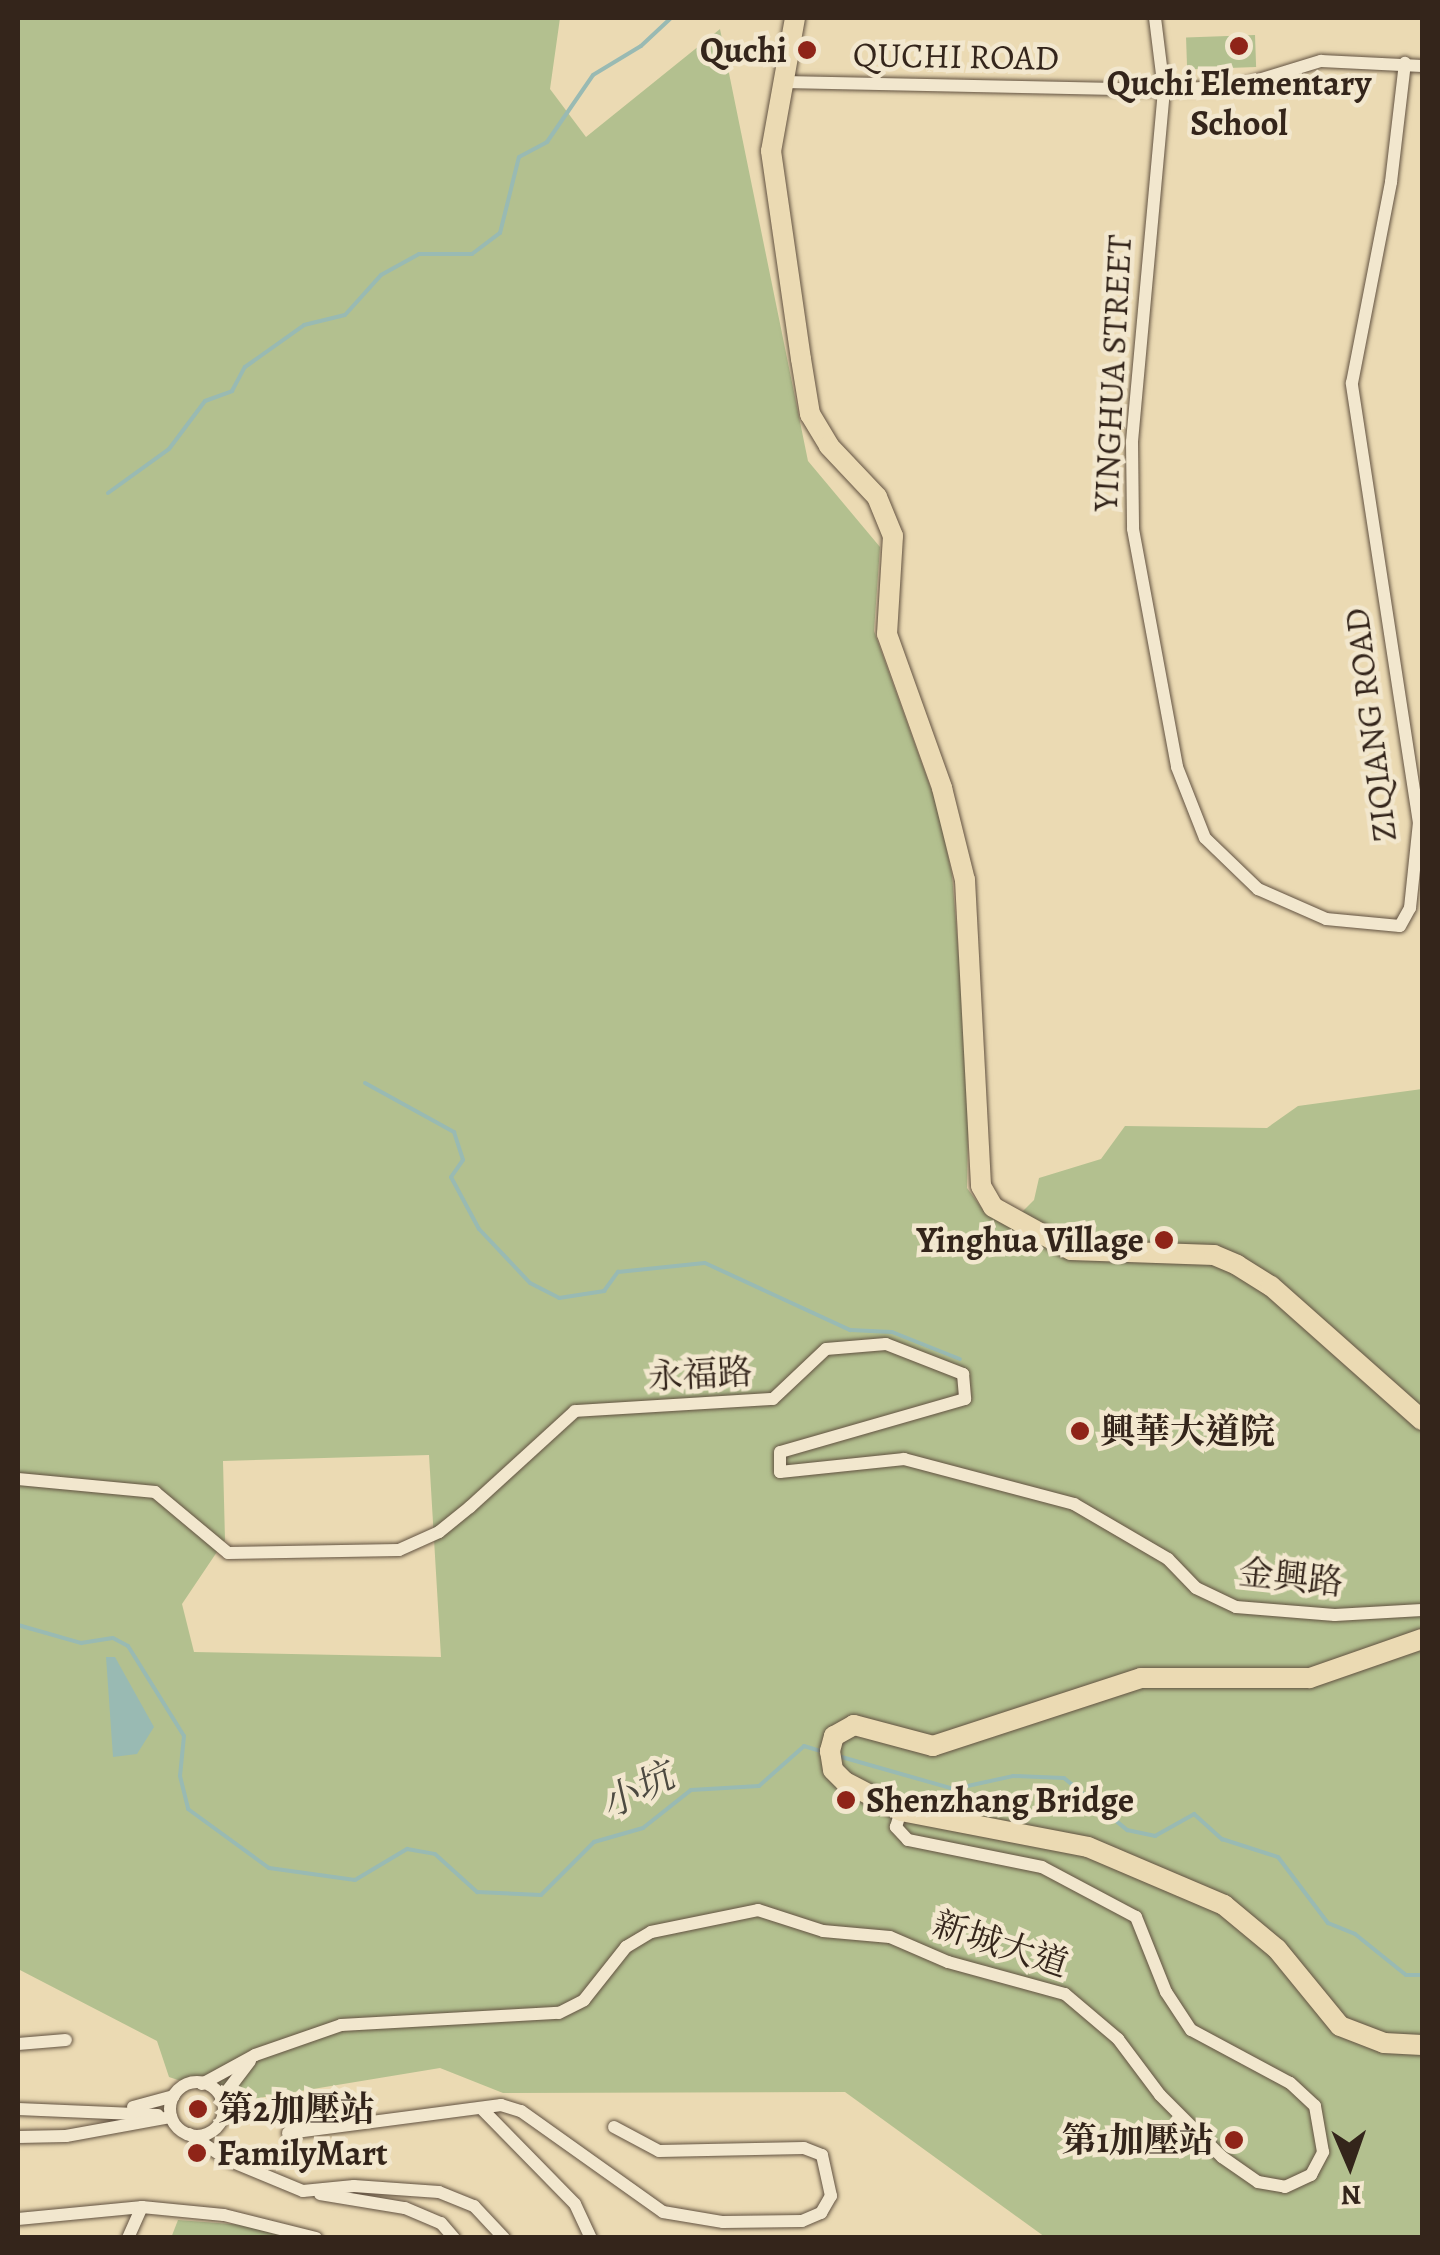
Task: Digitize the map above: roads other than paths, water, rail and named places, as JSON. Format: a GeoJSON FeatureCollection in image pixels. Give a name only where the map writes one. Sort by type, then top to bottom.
{"type":"FeatureCollection","features":[{"type":"Feature","properties":{"kind":"main road"},"geometry":{"type":"LineString","coordinates":[[796,18],[771,151],[810,414],[828,446],[876,497],[894,536],[887,634],[942,788],[965,880],[981,1186],[993,1208],[1072,1250],[1214,1255],[1237,1265],[1271,1286],[1422,1420]]}},
{"type":"Feature","properties":{"kind":"main road"},"geometry":{"type":"LineString","coordinates":[[1422,1639],[1310,1678],[1141,1678],[933,1746],[854,1725],[834,1736],[833,1770],[901,1811],[1088,1847],[1224,1905],[1277,1949],[1340,2026],[1384,2043],[1422,2045]]}},
{"type":"Feature","properties":{"kind":"street","name":"YINGHUA STREET"},"geometry":{"type":"LineString","coordinates":[[1155,18],[1164,90],[1132,442],[1133,529],[1177,767],[1206,838],[1232,868],[1292,906],[1363,924]]}},
{"type":"Feature","properties":{"kind":"street","name":"QUCHI ROAD"},"geometry":{"type":"LineString","coordinates":[[784,82],[1164,90],[1239,86],[1321,60],[1422,66]]}},
{"type":"Feature","properties":{"kind":"street","name":"ZIQIANG ROAD"},"geometry":{"type":"LineString","coordinates":[[1363,924],[1400,926],[1410,908],[1419,823],[1352,383],[1391,182],[1405,63]]}},
{"type":"Feature","properties":{"kind":"street","name":"永福路"},"geometry":{"type":"LineString","coordinates":[[18,1479],[154,1492],[228,1553],[398,1550],[440,1532],[574,1412],[773,1399],[826,1349],[886,1344],[963,1374],[965,1399],[780,1452],[780,1472],[904,1459],[1074,1504],[1168,1558]]}},
{"type":"Feature","properties":{"kind":"street","name":"金興路"},"geometry":{"type":"LineString","coordinates":[[1168,1558],[1196,1588],[1236,1607],[1335,1615],[1422,1610]]}},
{"type":"Feature","properties":{"kind":"street","name":"新城大道"},"geometry":{"type":"LineString","coordinates":[[202,2084],[254,2055],[341,2026],[560,2013],[584,2000],[626,1947],[650,1932],[758,1910],[823,1932],[890,1936],[948,1962],[1065,1994],[1118,2039],[1160,2095],[1222,2157],[1258,2182],[1285,2187],[1312,2175],[1323,2152],[1314,2106],[1290,2083],[1191,2030],[1166,1992],[1136,1917],[1042,1866],[908,1840],[896,1827],[901,1811]]}},
{"type":"Feature","properties":{"kind":"street"},"geometry":{"type":"LineString","coordinates":[[18,2044],[66,2040]]}},
{"type":"Feature","properties":{"kind":"street"},"geometry":{"type":"LineString","coordinates":[[221,2099],[254,2055]]}},
{"type":"Feature","properties":{"kind":"street"},"geometry":{"type":"LineString","coordinates":[[123,2110],[174,2096],[186,2085],[202,2084],[221,2099],[224,2114],[216,2128],[188,2134]]}},
{"type":"Feature","properties":{"kind":"street"},"geometry":{"type":"LineString","coordinates":[[171,2116],[174,2096]]}},
{"type":"Feature","properties":{"kind":"street"},"geometry":{"type":"LineString","coordinates":[[481,2108],[575,2204],[591,2238]]}},
{"type":"Feature","properties":{"kind":"street"},"geometry":{"type":"LineString","coordinates":[[288,2133],[481,2108],[521,2110],[663,2212],[771,2223],[821,2213],[831,2196],[822,2155],[804,2148],[660,2151],[614,2127]]}},
{"type":"Feature","properties":{"kind":"street"},"geometry":{"type":"LineString","coordinates":[[18,2109],[123,2110],[171,2116],[188,2134],[228,2160],[303,2191],[406,2208],[441,2223],[454,2238]]}},
{"type":"Feature","properties":{"kind":"street"},"geometry":{"type":"LineString","coordinates":[[18,2138],[66,2136],[171,2116]]}},
{"type":"Feature","properties":{"kind":"street"},"geometry":{"type":"LineString","coordinates":[[216,2128],[228,2160]]}},
{"type":"Feature","properties":{"kind":"street"},"geometry":{"type":"LineString","coordinates":[[303,2191],[354,2186],[440,2192],[474,2206],[504,2238]]}},
{"type":"Feature","properties":{"kind":"street"},"geometry":{"type":"LineString","coordinates":[[128,2238],[142,2207]]}},
{"type":"Feature","properties":{"kind":"street"},"geometry":{"type":"LineString","coordinates":[[18,2220],[142,2207],[224,2214],[316,2238]]}},
{"type":"Feature","properties":{"kind":"water"},"geometry":{"type":"Polygon","coordinates":[[[106,1657],[115,1657],[154,1727],[137,1754],[113,1757],[106,1657]]]}},
{"type":"Feature","properties":{"kind":"waterway"},"geometry":{"type":"LineString","coordinates":[[108,493],[169,449],[205,401],[232,391],[245,367],[304,325],[345,315],[381,275],[419,254],[472,254],[500,233],[519,157],[547,142],[593,75],[641,46],[671,18]]}},
{"type":"Feature","properties":{"kind":"waterway"},"geometry":{"type":"LineString","coordinates":[[365,1083],[454,1132],[463,1160],[451,1177],[479,1229],[530,1283],[559,1298],[604,1291],[618,1272],[705,1263],[850,1330],[892,1332],[960,1359]]}},
{"type":"Feature","properties":{"kind":"waterway","name":"小坑"},"geometry":{"type":"LineString","coordinates":[[18,1625],[81,1643],[113,1638],[128,1646],[184,1736],[180,1776],[188,1809],[269,1868],[355,1880],[407,1849],[435,1854],[477,1892],[541,1895],[594,1842],[643,1828],[691,1790],[759,1786],[804,1746],[824,1752]]}},
{"type":"Feature","properties":{"kind":"waterway","name":"小坑"},"geometry":{"type":"LineString","coordinates":[[838,1756],[954,1789],[1013,1776],[1064,1778],[1127,1830],[1155,1836],[1194,1814],[1222,1839],[1278,1857],[1328,1923],[1355,1934],[1406,1975],[1422,1975]]}},
{"type":"Feature","properties":{"kind":"place","name":"Quchi Elementary School"},"geometry":{"type":"Point","coordinates":[1239,46]}},
{"type":"Feature","properties":{"kind":"place","name":"Quchi"},"geometry":{"type":"Point","coordinates":[807,50]}},
{"type":"Feature","properties":{"kind":"place","name":"Yinghua Village"},"geometry":{"type":"Point","coordinates":[1164,1240]}},
{"type":"Feature","properties":{"kind":"place","name":"興華大道院"},"geometry":{"type":"Point","coordinates":[1080,1431]}},
{"type":"Feature","properties":{"kind":"place","name":"Shenzhang Bridge"},"geometry":{"type":"Point","coordinates":[846,1800]}},
{"type":"Feature","properties":{"kind":"place","name":"第2加壓站"},"geometry":{"type":"Point","coordinates":[198,2109]}},
{"type":"Feature","properties":{"kind":"place","name":"第1加壓站"},"geometry":{"type":"Point","coordinates":[1234,2140]}},
{"type":"Feature","properties":{"kind":"place","name":"FamilyMart"},"geometry":{"type":"Point","coordinates":[197,2153]}}]}
